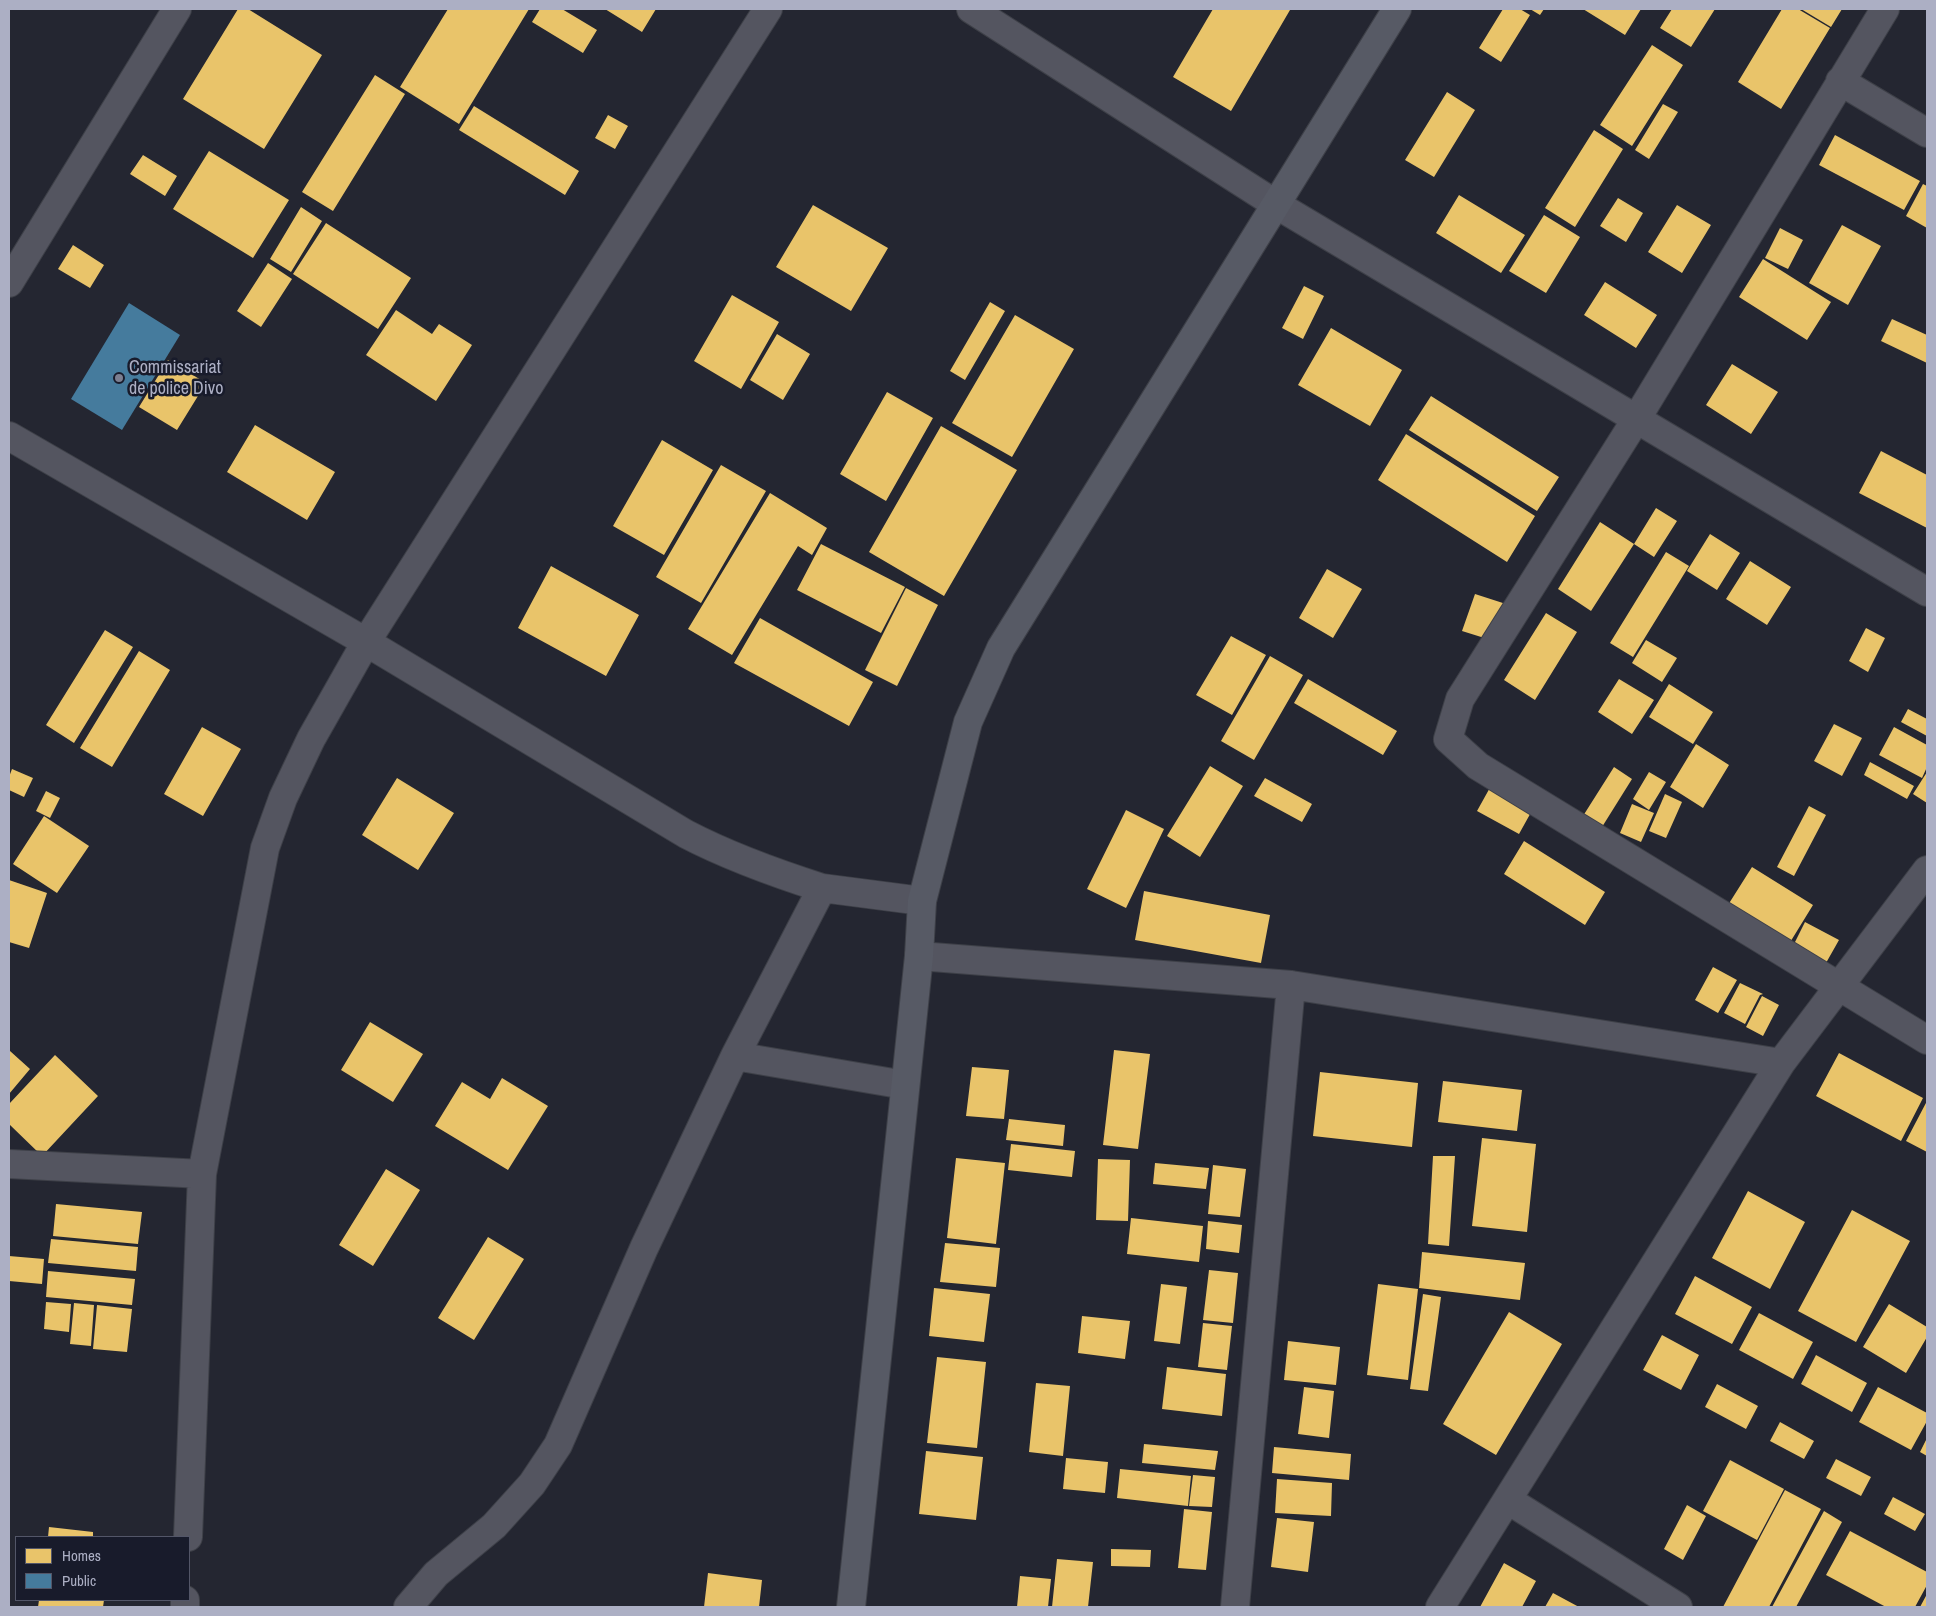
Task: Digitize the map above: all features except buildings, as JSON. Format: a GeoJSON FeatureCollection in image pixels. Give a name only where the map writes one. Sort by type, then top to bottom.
{"type":"FeatureCollection","features":[{"type":"Feature","properties":{"kind":"street"},"geometry":{"type":"LineString","coordinates":[[9,283],[177,9]]}},
{"type":"Feature","properties":{"kind":"street"},"geometry":{"type":"LineString","coordinates":[[188,1536],[202,1174],[265,848],[283,798],[311,739],[366,642],[768,9]]}},
{"type":"Feature","properties":{"kind":"street"},"geometry":{"type":"LineString","coordinates":[[971,9],[1277,206],[1927,592]]}},
{"type":"Feature","properties":{"kind":"street"},"geometry":{"type":"LineString","coordinates":[[851,1607],[919,956],[922,901],[968,722],[1001,648],[1277,206],[1397,9]]}},
{"type":"Feature","properties":{"kind":"street"},"geometry":{"type":"LineString","coordinates":[[1885,9],[1636,418],[1460,699],[1448,738],[1478,766],[1927,1040]]}},
{"type":"Feature","properties":{"kind":"street"},"geometry":{"type":"LineString","coordinates":[[1840,81],[1927,133]]}},
{"type":"Feature","properties":{"kind":"street"},"geometry":{"type":"LineString","coordinates":[[9,436],[366,642],[686,834],[765,870],[822,888],[922,901]]}},
{"type":"Feature","properties":{"kind":"street"},"geometry":{"type":"LineString","coordinates":[[1440,1607],[1781,1063],[1927,870]]}},
{"type":"Feature","properties":{"kind":"street"},"geometry":{"type":"LineString","coordinates":[[408,1607],[436,1574],[494,1526],[532,1484],[558,1445],[644,1248],[735,1056],[822,888]]}},
{"type":"Feature","properties":{"kind":"street"},"geometry":{"type":"LineString","coordinates":[[919,956],[1291,985],[1781,1063]]}},
{"type":"Feature","properties":{"kind":"street"},"geometry":{"type":"LineString","coordinates":[[1235,1607],[1291,985]]}},
{"type":"Feature","properties":{"kind":"street"},"geometry":{"type":"LineString","coordinates":[[735,1056],[905,1085]]}},
{"type":"Feature","properties":{"kind":"street"},"geometry":{"type":"LineString","coordinates":[[9,1164],[202,1174]]}},
{"type":"Feature","properties":{"kind":"street"},"geometry":{"type":"LineString","coordinates":[[1508,1500],[1678,1607]]}},
{"type":"Feature","properties":{"kind":"place","name":"Commissariat de police Divo"},"geometry":{"type":"Point","coordinates":[119,378]}}]}
